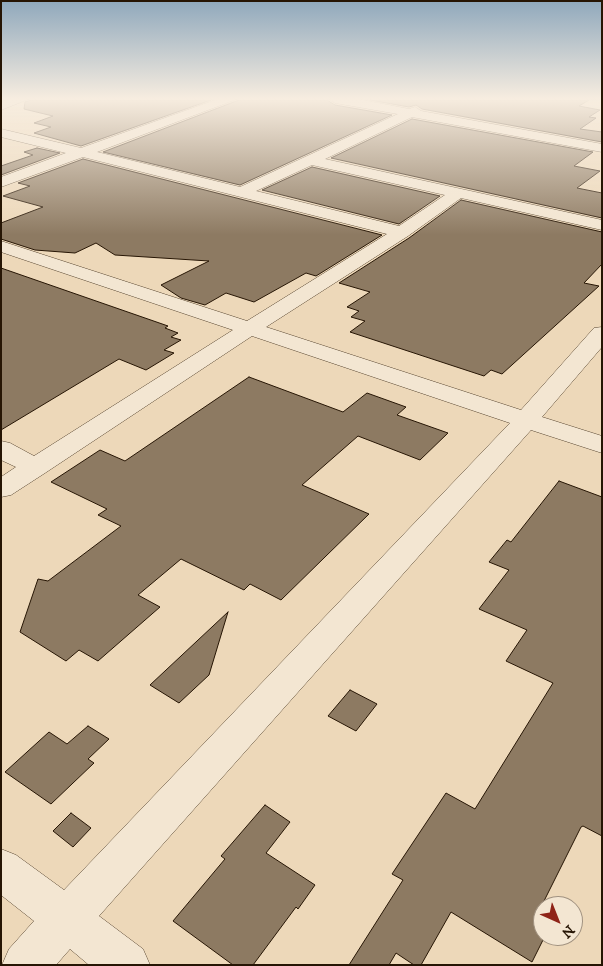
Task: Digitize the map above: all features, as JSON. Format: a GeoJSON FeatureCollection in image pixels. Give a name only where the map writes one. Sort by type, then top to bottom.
{"type":"FeatureCollection","features":[{"type":"Feature","properties":{"kind":"street"},"geometry":{"type":"LineString","coordinates":[[49,144],[402,232]]}},
{"type":"Feature","properties":{"kind":"street"},"geometry":{"type":"LineString","coordinates":[[1,182],[106,144]]}},
{"type":"Feature","properties":{"kind":"street"},"geometry":{"type":"LineString","coordinates":[[242,192],[344,144]]}},
{"type":"Feature","properties":{"kind":"street"},"geometry":{"type":"LineString","coordinates":[[581,144],[602,148]]}},
{"type":"Feature","properties":{"kind":"street"},"geometry":{"type":"LineString","coordinates":[[310,160],[602,225]]}},
{"type":"Feature","properties":{"kind":"street"},"geometry":{"type":"LineString","coordinates":[[1,489],[402,232],[458,193]]}},
{"type":"Feature","properties":{"kind":"street"},"geometry":{"type":"LineString","coordinates":[[1,246],[602,446]]}},
{"type":"Feature","properties":{"kind":"street"},"geometry":{"type":"LineString","coordinates":[[25,965],[526,420],[602,333]]}},
{"type":"Feature","properties":{"kind":"street"},"geometry":{"type":"LineString","coordinates":[[1,449],[36,467]]}},
{"type":"Feature","properties":{"kind":"street"},"geometry":{"type":"LineString","coordinates":[[1,869],[68,918],[127,965]]}},
{"type":"Feature","properties":{"kind":"building"},"geometry":{"type":"Polygon","coordinates":[[[124,144],[329,144],[240,185],[103,152],[124,144]]]}},
{"type":"Feature","properties":{"kind":"building"},"geometry":{"type":"Polygon","coordinates":[[[360,144],[550,144],[593,152],[574,166],[600,171],[577,188],[602,193],[602,218],[331,158],[360,144]]]}},
{"type":"Feature","properties":{"kind":"building"},"geometry":{"type":"Polygon","coordinates":[[[37,148],[60,153],[1,175],[1,166],[33,155],[24,152],[37,148]]]}},
{"type":"Feature","properties":{"kind":"building"},"geometry":{"type":"Polygon","coordinates":[[[83,159],[382,235],[316,276],[306,273],[254,302],[226,293],[205,305],[181,298],[161,285],[209,261],[115,255],[96,243],[75,253],[35,250],[1,239],[1,223],[43,207],[3,196],[30,186],[18,183],[83,159]]]}},
{"type":"Feature","properties":{"kind":"building"},"geometry":{"type":"Polygon","coordinates":[[[312,167],[440,196],[399,224],[262,190],[312,167]]]}},
{"type":"Feature","properties":{"kind":"building"},"geometry":{"type":"Polygon","coordinates":[[[461,200],[602,232],[602,264],[584,283],[599,286],[502,374],[491,370],[484,376],[350,332],[365,321],[351,317],[359,311],[347,307],[370,292],[339,283],[409,238],[461,200]]]}},
{"type":"Feature","properties":{"kind":"building"},"geometry":{"type":"Polygon","coordinates":[[[1,268],[168,326],[165,328],[178,333],[171,337],[181,340],[164,350],[174,353],[146,370],[119,359],[1,430],[1,268]]]}},
{"type":"Feature","properties":{"kind":"building"},"geometry":{"type":"Polygon","coordinates":[[[249,377],[343,412],[367,393],[406,407],[397,415],[448,433],[420,460],[358,436],[302,485],[369,514],[281,600],[250,584],[244,590],[181,559],[138,595],[160,607],[98,661],[79,650],[66,661],[20,632],[38,579],[48,581],[121,526],[98,515],[107,509],[51,482],[100,450],[125,461],[249,377]]]}},
{"type":"Feature","properties":{"kind":"building"},"geometry":{"type":"Polygon","coordinates":[[[559,481],[602,497],[602,836],[583,826],[581,827],[546,896],[533,896],[533,946],[540,946],[532,962],[451,912],[421,965],[414,965],[396,953],[389,965],[349,965],[403,880],[392,874],[446,793],[475,809],[553,683],[506,661],[527,630],[479,609],[509,570],[489,562],[507,540],[511,542],[559,481]]]}},
{"type":"Feature","properties":{"kind":"building"},"geometry":{"type":"Polygon","coordinates":[[[228,612],[209,675],[179,703],[150,685],[228,612]]]}},
{"type":"Feature","properties":{"kind":"building"},"geometry":{"type":"Polygon","coordinates":[[[350,690],[377,704],[356,731],[328,716],[350,690]]]}},
{"type":"Feature","properties":{"kind":"building"},"geometry":{"type":"Polygon","coordinates":[[[88,726],[109,739],[88,759],[94,763],[51,804],[5,772],[49,732],[67,744],[88,726]]]}},
{"type":"Feature","properties":{"kind":"building"},"geometry":{"type":"Polygon","coordinates":[[[265,805],[290,822],[266,853],[315,885],[298,909],[296,907],[253,965],[233,965],[173,921],[225,859],[221,856],[265,805]]]}},
{"type":"Feature","properties":{"kind":"building"},"geometry":{"type":"Polygon","coordinates":[[[71,813],[91,828],[73,847],[53,831],[71,813]]]}}]}
